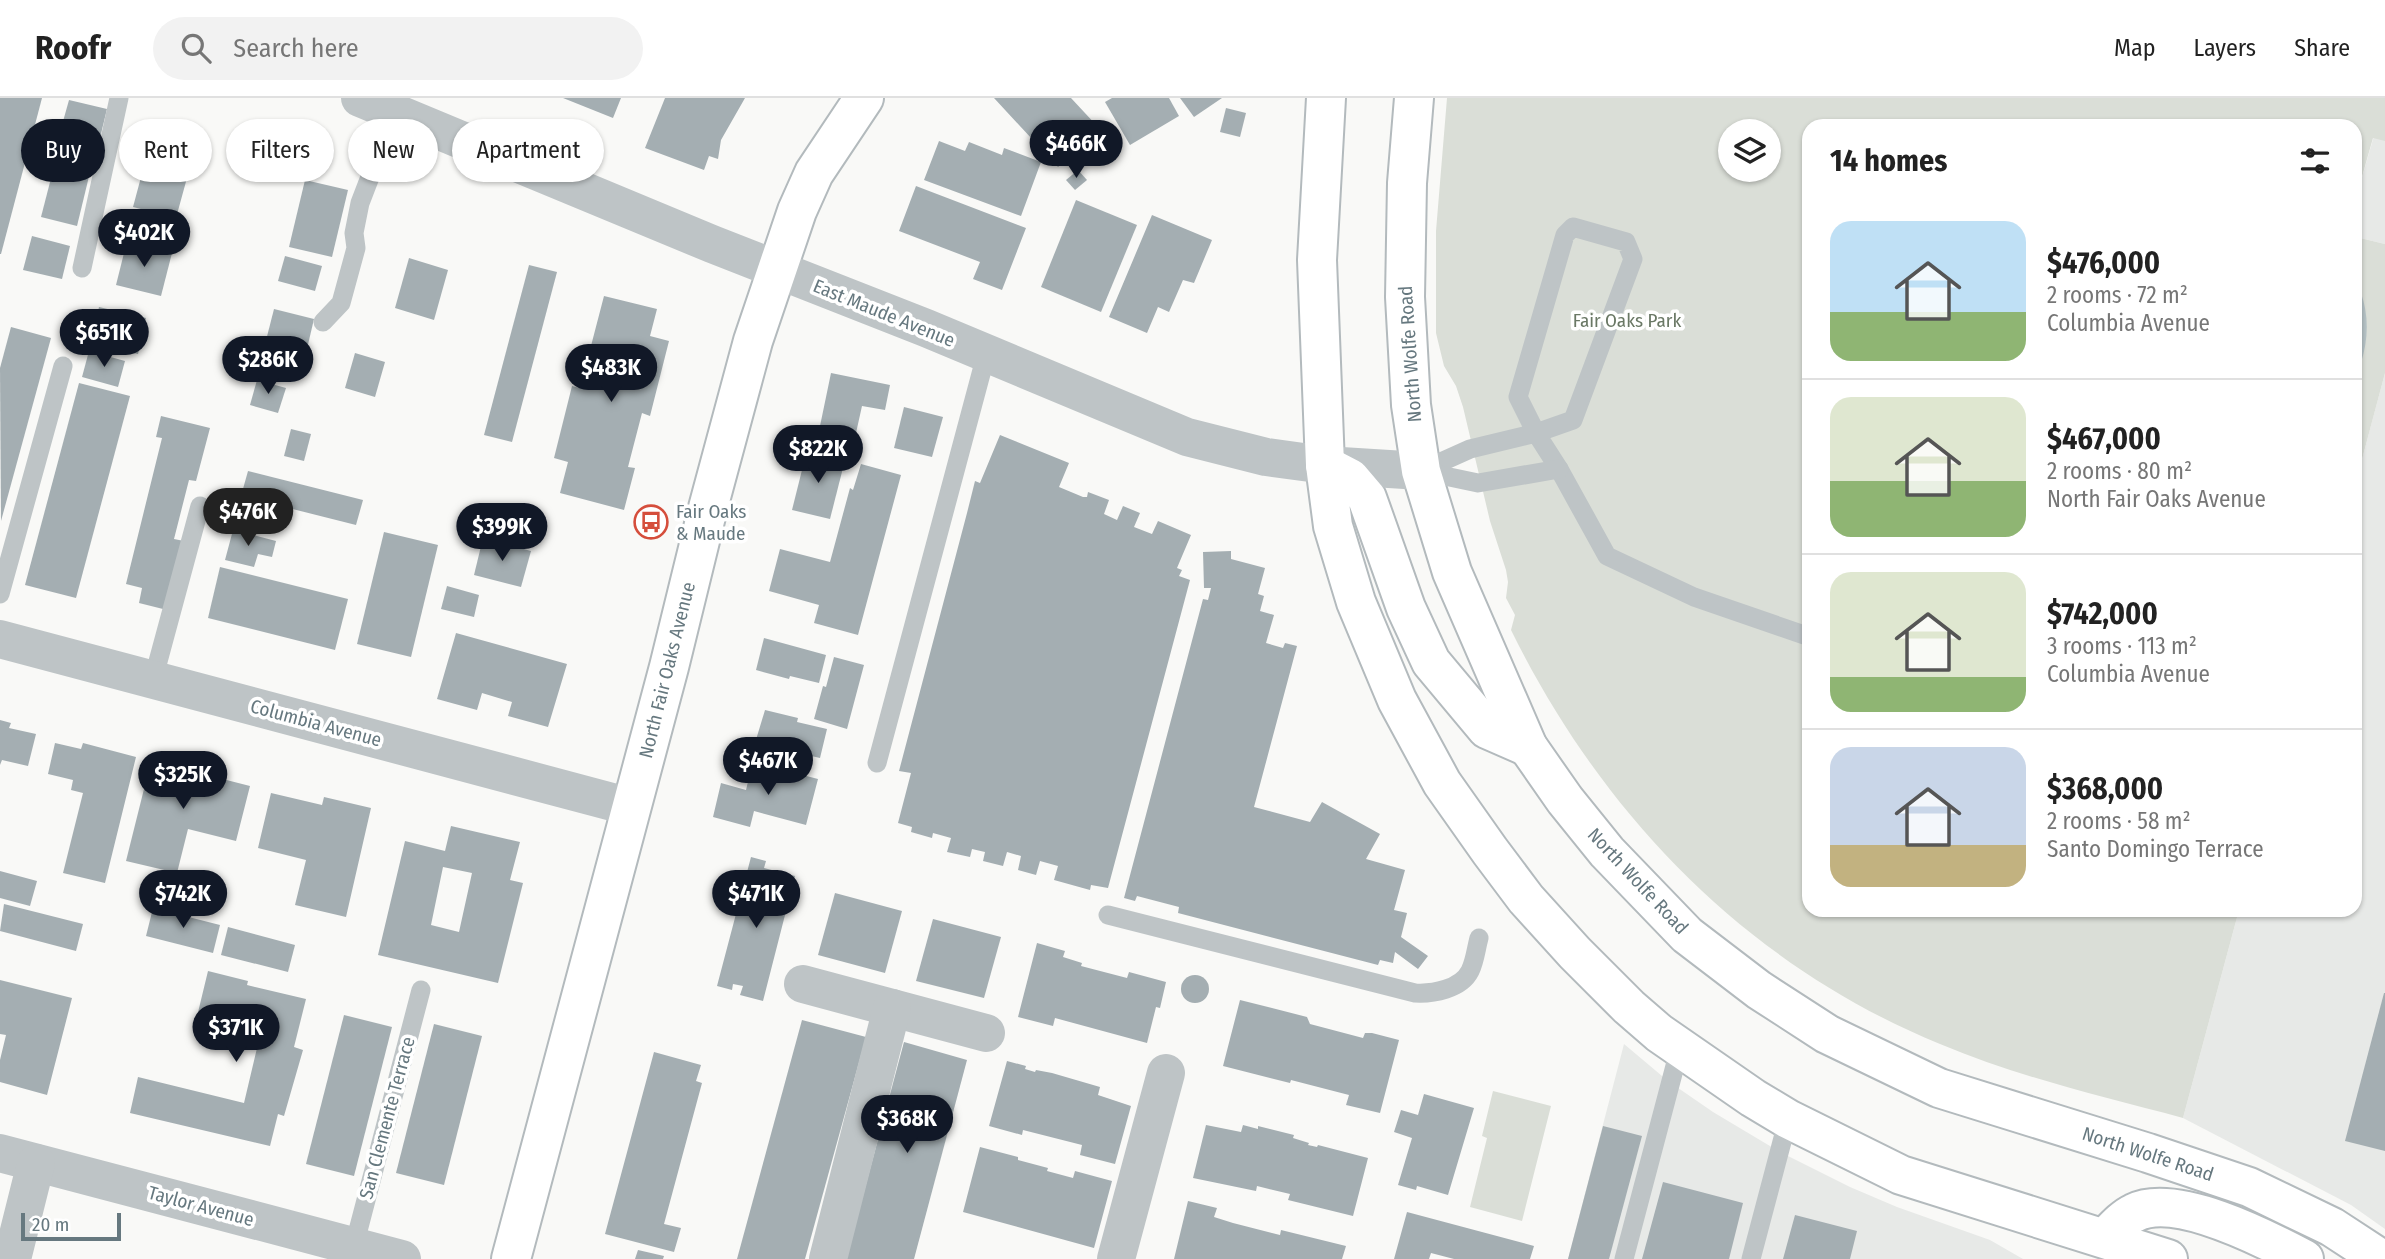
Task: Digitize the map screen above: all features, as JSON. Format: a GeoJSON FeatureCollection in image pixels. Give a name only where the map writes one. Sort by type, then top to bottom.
{"type":"FeatureCollection","features":[{"type":"Feature","properties":{"kind":"main road","name":"North Fair Oaks Avenue"},"geometry":{"type":"LineString","coordinates":[[511,1259],[753,341],[797,211],[814,173],[864,98]]}},
{"type":"Feature","properties":{"kind":"main road"},"geometry":{"type":"LineString","coordinates":[[1326,98],[1317,260],[1325,465],[1333,526],[1356,602],[1396,700],[1442,783],[1534,908],[1629,1007],[1658,1033],[1753,1098],[1788,1119],[1902,1175],[1996,1206],[2099,1248],[2168,1259]]}},
{"type":"Feature","properties":{"kind":"main road","name":"North Wolfe Road"},"geometry":{"type":"LineString","coordinates":[[1414,98],[1407,183],[1405,297],[1411,405],[1421,471],[1452,572],[1528,747],[1564,800],[1607,852],[1687,935],[1759,990],[1827,1034],[1939,1088],[2249,1187],[2332,1227],[2381,1259]]}},
{"type":"Feature","properties":{"kind":"main road"},"geometry":{"type":"LineString","coordinates":[[1325,465],[1350,478],[1367,498],[1406,608],[1431,662],[1487,729],[1528,747]]}},
{"type":"Feature","properties":{"kind":"main road"},"geometry":{"type":"LineString","coordinates":[[2099,1248],[2134,1212],[2160,1207],[2186,1209],[2271,1242],[2304,1259]]}},
{"type":"Feature","properties":{"kind":"street","name":"East Maude Avenue"},"geometry":{"type":"LineString","coordinates":[[378,105],[1187,437],[1266,457],[1325,465],[1421,471]]}},
{"type":"Feature","properties":{"kind":"street","name":"Columbia Avenue"},"geometry":{"type":"LineString","coordinates":[[0,639],[631,807]]}},
{"type":"Feature","properties":{"kind":"street"},"geometry":{"type":"LineString","coordinates":[[803,984],[986,1034]]}},
{"type":"Feature","properties":{"kind":"street"},"geometry":{"type":"LineString","coordinates":[[828,1259],[892,1009]]}},
{"type":"Feature","properties":{"kind":"street"},"geometry":{"type":"LineString","coordinates":[[1116,1259],[1166,1073]]}},
{"type":"Feature","properties":{"kind":"street","name":"Taylor Avenue"},"geometry":{"type":"LineString","coordinates":[[0,1153],[402,1259]]}},
{"type":"Feature","properties":{"kind":"street"},"geometry":{"type":"LineString","coordinates":[[12,1259],[36,1163]]}},
{"type":"Feature","properties":{"kind":"lane"},"geometry":{"type":"LineString","coordinates":[[82,268],[119,98]]}},
{"type":"Feature","properties":{"kind":"lane"},"geometry":{"type":"LineString","coordinates":[[323,322],[341,303],[356,248],[354,233],[378,105]]}},
{"type":"Feature","properties":{"kind":"lane"},"geometry":{"type":"LineString","coordinates":[[1421,471],[1470,449],[1536,433],[1573,420],[1633,259],[1626,242],[1573,227],[1565,234],[1518,397],[1536,433],[1607,556],[1695,597],[1802,634]]}},
{"type":"Feature","properties":{"kind":"lane"},"geometry":{"type":"LineString","coordinates":[[877,764],[986,355]]}},
{"type":"Feature","properties":{"kind":"lane"},"geometry":{"type":"LineString","coordinates":[[0,594],[64,366]]}},
{"type":"Feature","properties":{"kind":"lane"},"geometry":{"type":"LineString","coordinates":[[1421,471],[1478,484],[1559,469]]}},
{"type":"Feature","properties":{"kind":"lane"},"geometry":{"type":"LineString","coordinates":[[153,680],[200,506]]}},
{"type":"Feature","properties":{"kind":"lane"},"geometry":{"type":"LineString","coordinates":[[1108,915],[1415,993],[1443,990],[1468,975],[1479,938]]}},
{"type":"Feature","properties":{"kind":"lane","name":"San Clemente Terrace"},"geometry":{"type":"LineString","coordinates":[[354,1246],[421,990]]}},
{"type":"Feature","properties":{"kind":"lane"},"geometry":{"type":"LineString","coordinates":[[1624,1259],[1680,1047]]}},
{"type":"Feature","properties":{"kind":"lane"},"geometry":{"type":"LineString","coordinates":[[1751,1259],[1788,1119]]}},
{"type":"Feature","properties":{"kind":"shaded area"},"geometry":{"type":"Polygon","coordinates":[[[2385,98],[2385,244],[2362,238],[2362,177],[2385,98]]]}},
{"type":"Feature","properties":{"kind":"shaded area"},"geometry":{"type":"Polygon","coordinates":[[[2385,373],[2385,1229],[2351,1205],[2183,1118],[2237,917],[2362,917],[2362,459],[2385,373]]]}},
{"type":"Feature","properties":{"kind":"shaded area"},"geometry":{"type":"Polygon","coordinates":[[[1624,1044],[1668,1081],[1780,1152],[1897,1207],[1990,1240],[2023,1259],[1568,1259],[1624,1044]]]}},
{"type":"Feature","properties":{"kind":"green space","name":"Fair Oaks Park"},"geometry":{"type":"Polygon","coordinates":[[[1447,98],[2385,98],[2385,141],[2373,138],[2362,177],[2362,119],[1802,119],[1802,917],[2237,917],[2183,1118],[2060,1085],[1969,1056],[1870,1011],[1804,972],[1743,927],[1687,877],[1636,821],[1589,762],[1548,698],[1511,630],[1515,615],[1506,598],[1506,570],[1490,521],[1463,407],[1456,386],[1444,366],[1436,333],[1436,231],[1447,98]]]}},
{"type":"Feature","properties":{"kind":"green space"},"geometry":{"type":"Polygon","coordinates":[[[2362,238],[2385,244],[2385,373],[2362,459],[2362,238]]]}},
{"type":"Feature","properties":{"kind":"green space"},"geometry":{"type":"Polygon","coordinates":[[[1493,1091],[1551,1106],[1522,1221],[1470,1207],[1487,1138],[1482,1136],[1493,1091]]]}},
{"type":"Feature","properties":{"kind":"building"},"geometry":{"type":"Polygon","coordinates":[[[0,98],[42,98],[36,119],[21,119],[21,178],[0,254],[0,98]]]}},
{"type":"Feature","properties":{"kind":"building"},"geometry":{"type":"Polygon","coordinates":[[[563,98],[621,98],[613,118],[563,98]]]}},
{"type":"Feature","properties":{"kind":"building"},"geometry":{"type":"Polygon","coordinates":[[[665,98],[745,98],[721,140],[718,159],[709,156],[704,170],[645,148],[665,98]]]}},
{"type":"Feature","properties":{"kind":"building"},"geometry":{"type":"Polygon","coordinates":[[[994,98],[1071,98],[1111,141],[1092,157],[1081,145],[1058,167],[994,98]]]}},
{"type":"Feature","properties":{"kind":"building"},"geometry":{"type":"Polygon","coordinates":[[[1112,98],[1169,98],[1179,116],[1130,145],[1105,102],[1112,98]]]}},
{"type":"Feature","properties":{"kind":"building"},"geometry":{"type":"Polygon","coordinates":[[[1180,98],[1222,98],[1194,117],[1180,98]]]}},
{"type":"Feature","properties":{"kind":"building"},"geometry":{"type":"Polygon","coordinates":[[[69,100],[107,109],[105,119],[64,119],[69,100]]]}},
{"type":"Feature","properties":{"kind":"building"},"geometry":{"type":"Polygon","coordinates":[[[1226,108],[1246,113],[1240,137],[1220,132],[1226,108]]]}},
{"type":"Feature","properties":{"kind":"building"},"geometry":{"type":"Polygon","coordinates":[[[939,141],[965,151],[969,142],[1002,155],[1004,148],[1041,162],[1021,216],[924,180],[939,141]]]}},
{"type":"Feature","properties":{"kind":"building"},"geometry":{"type":"Polygon","coordinates":[[[1078,170],[1087,180],[1075,190],[1066,180],[1078,170]]]}},
{"type":"Feature","properties":{"kind":"building"},"geometry":{"type":"Polygon","coordinates":[[[50,182],[88,182],[77,226],[41,217],[50,182]]]}},
{"type":"Feature","properties":{"kind":"building"},"geometry":{"type":"Polygon","coordinates":[[[140,182],[186,182],[176,218],[133,207],[140,182]]]}},
{"type":"Feature","properties":{"kind":"building"},"geometry":{"type":"Polygon","coordinates":[[[305,182],[348,190],[332,257],[289,247],[305,182]]]}},
{"type":"Feature","properties":{"kind":"building"},"geometry":{"type":"Polygon","coordinates":[[[916,186],[1026,228],[1002,290],[973,279],[980,262],[899,231],[916,186]]]}},
{"type":"Feature","properties":{"kind":"building"},"geometry":{"type":"Polygon","coordinates":[[[1076,200],[1137,225],[1101,312],[1041,287],[1076,200]]]}},
{"type":"Feature","properties":{"kind":"building"},"geometry":{"type":"Polygon","coordinates":[[[1152,215],[1212,240],[1194,283],[1183,280],[1169,312],[1158,307],[1147,333],[1109,317],[1152,215]]]}},
{"type":"Feature","properties":{"kind":"building"},"geometry":{"type":"Polygon","coordinates":[[[32,236],[70,246],[62,279],[23,270],[32,236]]]}},
{"type":"Feature","properties":{"kind":"building"},"geometry":{"type":"Polygon","coordinates":[[[127,241],[172,253],[161,296],[116,285],[127,241]]]}},
{"type":"Feature","properties":{"kind":"building"},"geometry":{"type":"Polygon","coordinates":[[[285,256],[322,266],[315,291],[278,281],[285,256]]]}},
{"type":"Feature","properties":{"kind":"building"},"geometry":{"type":"Polygon","coordinates":[[[409,258],[448,270],[434,320],[395,308],[409,258]]]}},
{"type":"Feature","properties":{"kind":"building"},"geometry":{"type":"Polygon","coordinates":[[[529,265],[557,272],[512,442],[484,435],[529,265]]]}},
{"type":"Feature","properties":{"kind":"building"},"geometry":{"type":"Polygon","coordinates":[[[604,296],[657,309],[650,336],[669,341],[650,416],[642,413],[628,467],[635,468],[624,510],[560,493],[568,462],[554,458],[572,386],[580,388],[604,296]]]}},
{"type":"Feature","properties":{"kind":"building"},"geometry":{"type":"Polygon","coordinates":[[[99,307],[146,318],[138,354],[91,343],[99,307]]]}},
{"type":"Feature","properties":{"kind":"building"},"geometry":{"type":"Polygon","coordinates":[[[274,309],[314,319],[302,370],[261,360],[274,309]]]}},
{"type":"Feature","properties":{"kind":"building"},"geometry":{"type":"Polygon","coordinates":[[[11,327],[51,338],[1,521],[0,368],[11,327]]]}},
{"type":"Feature","properties":{"kind":"building"},"geometry":{"type":"Polygon","coordinates":[[[89,351],[125,361],[118,387],[82,377],[89,351]]]}},
{"type":"Feature","properties":{"kind":"building"},"geometry":{"type":"Polygon","coordinates":[[[355,353],[385,362],[375,397],[345,388],[355,353]]]}},
{"type":"Feature","properties":{"kind":"building"},"geometry":{"type":"Polygon","coordinates":[[[831,373],[890,385],[885,410],[862,406],[856,433],[820,426],[831,373]]]}},
{"type":"Feature","properties":{"kind":"building"},"geometry":{"type":"Polygon","coordinates":[[[257,380],[286,388],[278,413],[250,405],[257,380]]]}},
{"type":"Feature","properties":{"kind":"building"},"geometry":{"type":"Polygon","coordinates":[[[79,383],[130,396],[76,598],[25,585],[79,383]]]}},
{"type":"Feature","properties":{"kind":"building"},"geometry":{"type":"Polygon","coordinates":[[[904,407],[943,417],[932,457],[894,448],[904,407]]]}},
{"type":"Feature","properties":{"kind":"building"},"geometry":{"type":"Polygon","coordinates":[[[161,416],[210,428],[196,481],[189,480],[174,539],[184,541],[167,610],[139,603],[142,588],[126,584],[162,438],[156,437],[161,416]]]}},
{"type":"Feature","properties":{"kind":"building"},"geometry":{"type":"Polygon","coordinates":[[[291,429],[311,434],[304,461],[284,456],[291,429]]]}},
{"type":"Feature","properties":{"kind":"building"},"geometry":{"type":"Polygon","coordinates":[[[1000,435],[1069,463],[1059,487],[1083,497],[1087,497],[1088,492],[1109,500],[1104,514],[1117,520],[1123,506],[1140,513],[1134,527],[1152,534],[1158,521],[1191,535],[1177,568],[1182,570],[1179,576],[1190,580],[1108,888],[1091,885],[1090,890],[1054,880],[1058,866],[1040,861],[1036,875],[1018,870],[1021,856],[1007,852],[1003,866],[983,861],[985,852],[972,849],[970,857],[947,852],[951,838],[933,833],[932,838],[911,832],[912,827],[898,823],[911,773],[899,771],[975,481],[980,483],[1000,435]]]}},
{"type":"Feature","properties":{"kind":"building"},"geometry":{"type":"Polygon","coordinates":[[[807,450],[845,460],[830,519],[792,510],[807,450]]]}},
{"type":"Feature","properties":{"kind":"building"},"geometry":{"type":"Polygon","coordinates":[[[861,464],[901,475],[858,635],[814,623],[819,605],[769,591],[780,549],[830,562],[850,488],[853,490],[861,464]]]}},
{"type":"Feature","properties":{"kind":"building"},"geometry":{"type":"Polygon","coordinates":[[[248,471],[363,500],[356,525],[241,496],[248,471]]]}},
{"type":"Feature","properties":{"kind":"building"},"geometry":{"type":"Polygon","coordinates":[[[233,530],[276,541],[272,557],[258,554],[254,567],[225,560],[233,530]]]}},
{"type":"Feature","properties":{"kind":"building"},"geometry":{"type":"Polygon","coordinates":[[[384,532],[438,545],[411,657],[357,644],[384,532]]]}},
{"type":"Feature","properties":{"kind":"building"},"geometry":{"type":"Polygon","coordinates":[[[483,538],[531,551],[521,587],[474,575],[483,538]]]}},
{"type":"Feature","properties":{"kind":"building"},"geometry":{"type":"Polygon","coordinates":[[[1231,551],[1231,559],[1265,568],[1258,594],[1264,596],[1260,611],[1274,615],[1266,643],[1283,648],[1285,643],[1297,646],[1254,807],[1310,822],[1322,802],[1380,834],[1366,859],[1405,870],[1394,910],[1407,913],[1401,937],[1428,956],[1418,969],[1395,952],[1393,963],[1380,960],[1378,965],[1178,913],[1179,907],[1137,896],[1135,901],[1124,898],[1203,599],[1208,600],[1211,588],[1204,588],[1203,552],[1231,551]]]}},
{"type":"Feature","properties":{"kind":"building"},"geometry":{"type":"Polygon","coordinates":[[[220,567],[348,599],[335,650],[208,618],[220,567]]]}},
{"type":"Feature","properties":{"kind":"building"},"geometry":{"type":"Polygon","coordinates":[[[447,586],[479,595],[474,617],[441,609],[447,586]]]}},
{"type":"Feature","properties":{"kind":"building"},"geometry":{"type":"Polygon","coordinates":[[[456,633],[567,664],[548,727],[508,716],[512,702],[482,693],[477,710],[437,699],[456,633]]]}},
{"type":"Feature","properties":{"kind":"building"},"geometry":{"type":"Polygon","coordinates":[[[764,638],[826,655],[819,683],[790,676],[789,679],[756,670],[764,638]]]}},
{"type":"Feature","properties":{"kind":"building"},"geometry":{"type":"Polygon","coordinates":[[[834,657],[864,665],[847,729],[814,719],[834,657]]]}},
{"type":"Feature","properties":{"kind":"building"},"geometry":{"type":"Polygon","coordinates":[[[765,710],[827,729],[820,758],[755,743],[765,710]]]}},
{"type":"Feature","properties":{"kind":"building"},"geometry":{"type":"Polygon","coordinates":[[[0,720],[11,723],[9,728],[36,734],[28,766],[2,760],[0,765],[0,720]]]}},
{"type":"Feature","properties":{"kind":"building"},"geometry":{"type":"Polygon","coordinates":[[[55,743],[81,749],[83,743],[136,757],[105,883],[63,873],[83,793],[71,790],[73,780],[48,774],[55,743]]]}},
{"type":"Feature","properties":{"kind":"building"},"geometry":{"type":"Polygon","coordinates":[[[153,753],[201,765],[199,773],[250,786],[236,841],[188,829],[177,873],[126,861],[153,753]]]}},
{"type":"Feature","properties":{"kind":"building"},"geometry":{"type":"Polygon","coordinates":[[[760,764],[818,779],[806,825],[754,811],[750,827],[713,817],[721,783],[746,790],[752,765],[760,764]]]}},
{"type":"Feature","properties":{"kind":"building"},"geometry":{"type":"Polygon","coordinates":[[[271,793],[322,805],[324,797],[371,808],[346,917],[295,905],[306,860],[258,848],[271,793]]]}},
{"type":"Feature","properties":{"kind":"building"},"geometry":{"type":"Polygon","coordinates":[[[451,826],[520,842],[510,880],[523,883],[498,983],[378,955],[405,841],[445,851],[451,826]],[[443,867],[431,925],[459,932],[472,873],[443,867]]]}},
{"type":"Feature","properties":{"kind":"building"},"geometry":{"type":"Polygon","coordinates":[[[751,857],[766,861],[764,868],[795,876],[763,1001],[740,995],[743,986],[733,984],[732,990],[717,986],[751,857]]]}},
{"type":"Feature","properties":{"kind":"building"},"geometry":{"type":"Polygon","coordinates":[[[0,871],[37,881],[30,906],[0,898],[0,871]]]}},
{"type":"Feature","properties":{"kind":"building"},"geometry":{"type":"Polygon","coordinates":[[[835,893],[902,911],[885,973],[818,955],[835,893]]]}},
{"type":"Feature","properties":{"kind":"building"},"geometry":{"type":"Polygon","coordinates":[[[4,904],[83,924],[76,951],[0,931],[4,904]]]}},
{"type":"Feature","properties":{"kind":"building"},"geometry":{"type":"Polygon","coordinates":[[[153,908],[220,925],[213,953],[146,936],[153,908]]]}},
{"type":"Feature","properties":{"kind":"building"},"geometry":{"type":"Polygon","coordinates":[[[933,919],[1001,937],[984,998],[916,981],[933,919]]]}},
{"type":"Feature","properties":{"kind":"building"},"geometry":{"type":"Polygon","coordinates":[[[228,927],[295,945],[288,972],[221,955],[228,927]]]}},
{"type":"Feature","properties":{"kind":"building"},"geometry":{"type":"Polygon","coordinates":[[[1037,943],[1065,951],[1063,957],[1082,963],[1081,966],[1127,978],[1129,972],[1166,982],[1160,1008],[1156,1007],[1147,1043],[1055,1018],[1053,1026],[1018,1017],[1037,943]]]}},
{"type":"Feature","properties":{"kind":"building"},"geometry":{"type":"Polygon","coordinates":[[[208,971],[248,981],[247,985],[306,999],[294,1047],[303,1050],[284,1116],[278,1114],[270,1146],[130,1113],[138,1077],[244,1103],[261,1031],[234,1025],[229,1042],[193,1033],[208,971]]]}},
{"type":"Feature","properties":{"kind":"building"},"geometry":{"type":"Polygon","coordinates":[[[1195,975],[1205,979],[1209,989],[1205,999],[1195,1003],[1185,999],[1181,989],[1185,979],[1195,975]]]}},
{"type":"Feature","properties":{"kind":"building"},"geometry":{"type":"Polygon","coordinates":[[[0,980],[72,998],[47,1095],[0,1082],[0,1060],[6,1035],[0,1034],[0,980]]]}},
{"type":"Feature","properties":{"kind":"building"},"geometry":{"type":"Polygon","coordinates":[[[2385,993],[2385,1151],[2345,1141],[2385,993]]]}},
{"type":"Feature","properties":{"kind":"building"},"geometry":{"type":"Polygon","coordinates":[[[1240,1000],[1307,1017],[1310,1024],[1363,1038],[1365,1033],[1372,1033],[1399,1040],[1380,1113],[1346,1105],[1349,1095],[1223,1066],[1240,1000]]]}},
{"type":"Feature","properties":{"kind":"building"},"geometry":{"type":"Polygon","coordinates":[[[344,1015],[392,1027],[354,1176],[306,1164],[344,1015]]]}},
{"type":"Feature","properties":{"kind":"building"},"geometry":{"type":"Polygon","coordinates":[[[802,1020],[866,1037],[805,1259],[737,1259],[802,1020]]]}},
{"type":"Feature","properties":{"kind":"building"},"geometry":{"type":"Polygon","coordinates":[[[434,1024],[482,1036],[444,1185],[396,1173],[434,1024]]]}},
{"type":"Feature","properties":{"kind":"building"},"geometry":{"type":"Polygon","coordinates":[[[904,1042],[967,1060],[914,1259],[846,1259],[904,1042]]]}},
{"type":"Feature","properties":{"kind":"building"},"geometry":{"type":"Polygon","coordinates":[[[654,1052],[701,1065],[696,1081],[702,1083],[664,1224],[681,1228],[674,1252],[605,1234],[654,1052]]]}},
{"type":"Feature","properties":{"kind":"building"},"geometry":{"type":"Polygon","coordinates":[[[1007,1061],[1026,1066],[1025,1069],[1035,1072],[1052,1073],[1100,1087],[1098,1095],[1131,1106],[1115,1164],[1080,1155],[1082,1145],[1023,1130],[1022,1135],[989,1126],[1007,1061]]]}},
{"type":"Feature","properties":{"kind":"building"},"geometry":{"type":"Polygon","coordinates":[[[1424,1094],[1474,1108],[1448,1195],[1417,1186],[1416,1190],[1398,1185],[1412,1138],[1394,1132],[1401,1110],[1418,1115],[1424,1094]]]}},
{"type":"Feature","properties":{"kind":"building"},"geometry":{"type":"Polygon","coordinates":[[[1206,1125],[1241,1132],[1243,1125],[1258,1129],[1258,1126],[1294,1135],[1293,1138],[1309,1143],[1308,1145],[1318,1145],[1368,1158],[1353,1216],[1288,1200],[1290,1194],[1257,1186],[1256,1191],[1193,1178],[1206,1125]]]}},
{"type":"Feature","properties":{"kind":"building"},"geometry":{"type":"Polygon","coordinates":[[[1603,1126],[1642,1136],[1609,1259],[1568,1259],[1603,1126]]]}},
{"type":"Feature","properties":{"kind":"building"},"geometry":{"type":"Polygon","coordinates":[[[980,1147],[1018,1157],[1018,1160],[1073,1178],[1075,1171],[1112,1181],[1094,1248],[963,1212],[980,1147]]]}},
{"type":"Feature","properties":{"kind":"building"},"geometry":{"type":"Polygon","coordinates":[[[1663,1182],[1743,1203],[1729,1259],[1642,1259],[1663,1182]]]}},
{"type":"Feature","properties":{"kind":"building"},"geometry":{"type":"Polygon","coordinates":[[[1188,1201],[1217,1208],[1214,1217],[1233,1223],[1280,1235],[1281,1230],[1346,1246],[1342,1259],[1174,1259],[1188,1201]]]}},
{"type":"Feature","properties":{"kind":"building"},"geometry":{"type":"Polygon","coordinates":[[[1407,1212],[1534,1246],[1530,1259],[1454,1259],[1431,1253],[1429,1259],[1394,1259],[1407,1212]]]}},
{"type":"Feature","properties":{"kind":"building"},"geometry":{"type":"Polygon","coordinates":[[[1795,1215],[1857,1231],[1850,1259],[1783,1259],[1795,1215]]]}},
{"type":"Feature","properties":{"kind":"building"},"geometry":{"type":"Polygon","coordinates":[[[638,1250],[664,1256],[663,1259],[635,1259],[638,1250]]]}},
{"type":"Feature","properties":{"kind":"place","name":"Fair Oaks & Maude"},"geometry":{"type":"Point","coordinates":[651,522]}}]}
